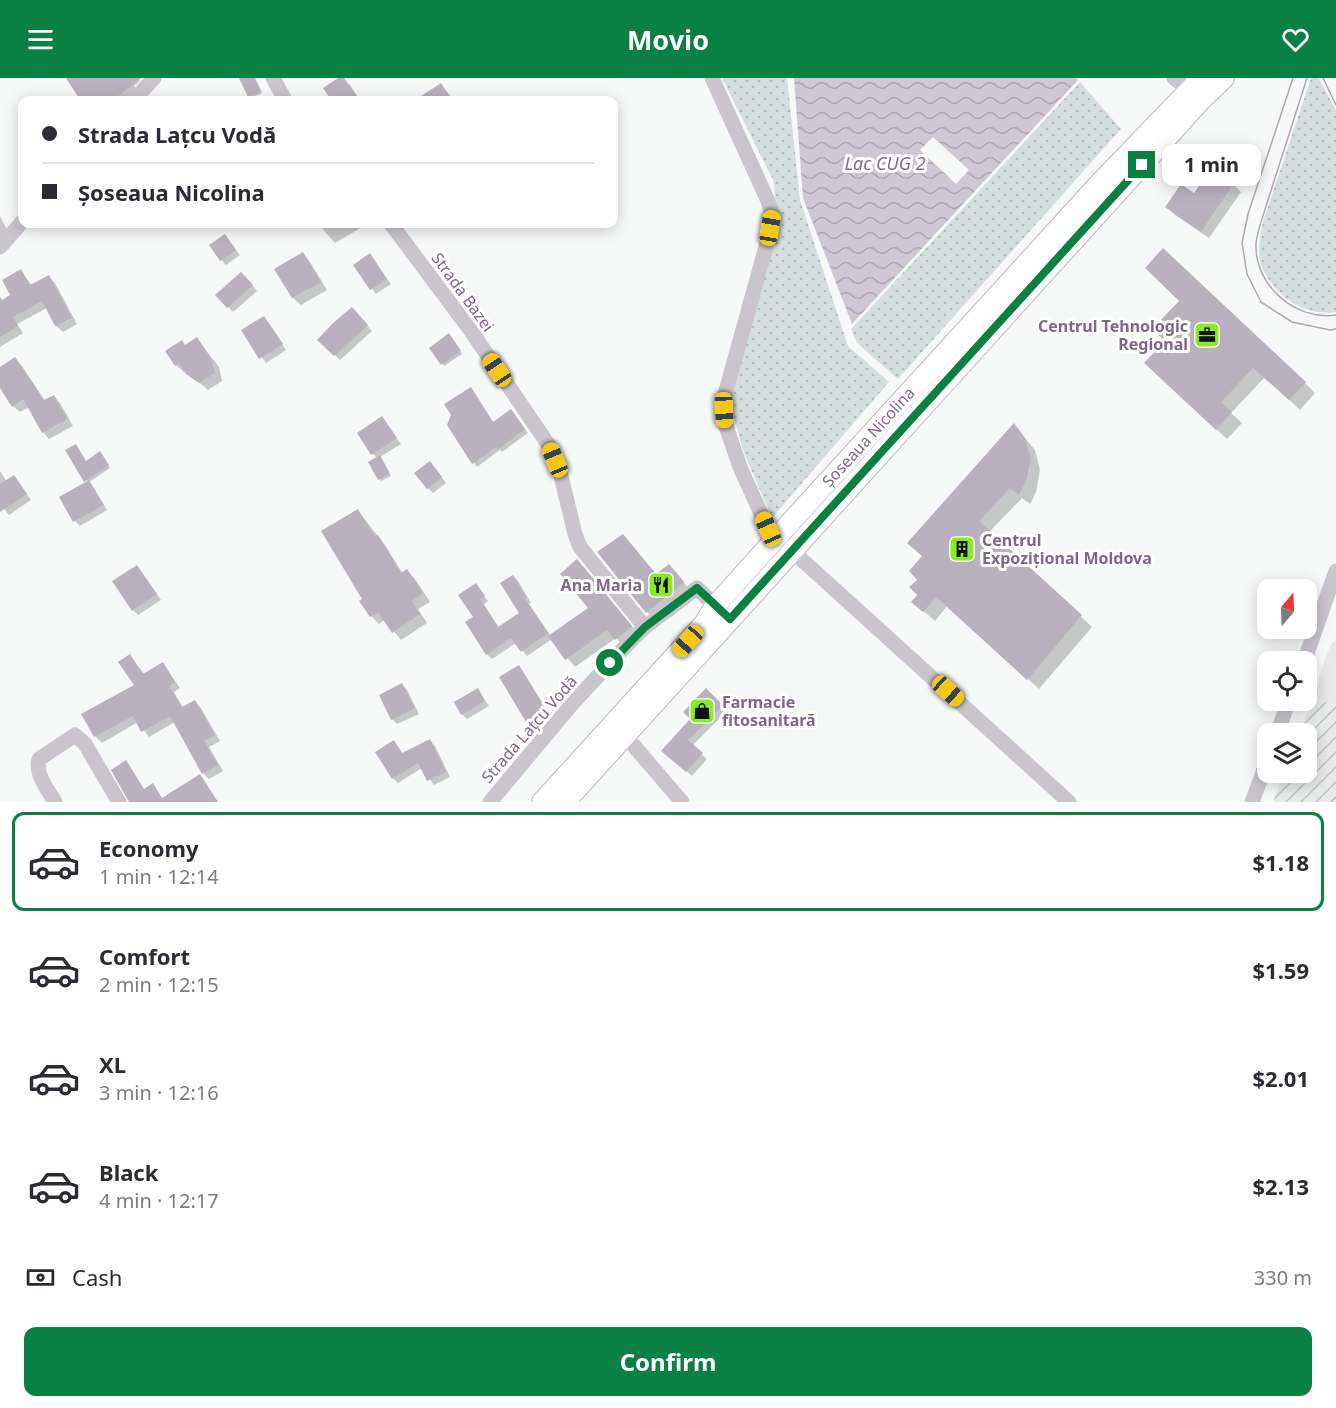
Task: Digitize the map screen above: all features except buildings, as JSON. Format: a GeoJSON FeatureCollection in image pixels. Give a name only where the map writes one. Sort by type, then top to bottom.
{"type":"FeatureCollection","features":[{"type":"Feature","properties":{"kind":"main road","name":"Șoseaua Nicolina"},"geometry":{"type":"LineString","coordinates":[[565,802],[618,731],[723,613],[777,537],[1098,185],[1197,90],[1224,78]]}},
{"type":"Feature","properties":{"kind":"main road","name":"Șoseaua Nicolina"},"geometry":{"type":"LineString","coordinates":[[723,613],[793,551],[1197,90]]}},
{"type":"Feature","properties":{"kind":"main road","name":"Șoseaua Nicolina"},"geometry":{"type":"LineString","coordinates":[[542,802],[618,731]]}},
{"type":"Feature","properties":{"kind":"street"},"geometry":{"type":"LineString","coordinates":[[138,96],[154,78]]}},
{"type":"Feature","properties":{"kind":"street"},"geometry":{"type":"LineString","coordinates":[[273,78],[283,96]]}},
{"type":"Feature","properties":{"kind":"street"},"geometry":{"type":"LineString","coordinates":[[712,78],[772,214],[767,243],[724,398],[725,423],[740,467],[768,529],[1069,802]]}},
{"type":"Feature","properties":{"kind":"street"},"geometry":{"type":"LineString","coordinates":[[1174,78],[1197,90]]}},
{"type":"Feature","properties":{"kind":"street"},"geometry":{"type":"LineString","coordinates":[[0,247],[18,227]]}},
{"type":"Feature","properties":{"kind":"street","name":"Strada Bazei"},"geometry":{"type":"LineString","coordinates":[[393,228],[471,331],[550,447],[560,472],[580,547],[645,627]]}},
{"type":"Feature","properties":{"kind":"street"},"geometry":{"type":"LineString","coordinates":[[1308,651],[1336,571]]}},
{"type":"Feature","properties":{"kind":"street"},"geometry":{"type":"LineString","coordinates":[[645,627],[697,588],[723,613]]}},
{"type":"Feature","properties":{"kind":"street","name":"Strada Lațcu Vodă"},"geometry":{"type":"LineString","coordinates":[[490,802],[573,703],[645,627]]}},
{"type":"Feature","properties":{"kind":"street"},"geometry":{"type":"LineString","coordinates":[[618,731],[682,802]]}},
{"type":"Feature","properties":{"kind":"street"},"geometry":{"type":"LineString","coordinates":[[55,802],[40,778],[37,768],[39,759],[75,735],[85,744],[118,802]]}},
{"type":"Feature","properties":{"kind":"street"},"geometry":{"type":"LineString","coordinates":[[1251,802],[1259,783]]}},
{"type":"Feature","properties":{"kind":"shaded area"},"geometry":{"type":"Polygon","coordinates":[[[722,78],[787,78],[800,200],[848,346],[889,382],[772,518],[744,453],[730,404],[778,218],[773,180],[722,78]]]}},
{"type":"Feature","properties":{"kind":"shaded area"},"geometry":{"type":"Polygon","coordinates":[[[1311,78],[1319,78],[1336,111],[1336,312],[1325,313],[1303,308],[1283,296],[1275,288],[1261,264],[1259,246],[1263,222],[1311,78]]]}},
{"type":"Feature","properties":{"kind":"shaded area"},"geometry":{"type":"Polygon","coordinates":[[[1080,82],[1121,129],[898,379],[857,343],[851,329],[1080,82]]]}},
{"type":"Feature","properties":{"kind":"shaded area"},"geometry":{"type":"Polygon","coordinates":[[[1336,640],[1336,706],[1317,699],[1317,685],[1332,643],[1336,640]]]}},
{"type":"Feature","properties":{"kind":"shaded area"},"geometry":{"type":"Polygon","coordinates":[[[1317,699],[1336,706],[1336,802],[1273,802],[1280,783],[1317,783],[1317,723],[1303,723],[1308,711],[1317,711],[1317,699]]]}},
{"type":"Feature","properties":{"kind":"water","name":"Lac CUG 2"},"geometry":{"type":"Polygon","coordinates":[[[794,78],[1077,78],[1078,80],[852,324],[803,198],[794,78]]]}},
{"type":"Feature","properties":{"kind":"pier"},"geometry":{"type":"Polygon","coordinates":[[[933,137],[969,170],[956,184],[920,150],[933,137]]]}},
{"type":"Feature","properties":{"kind":"tram line"},"geometry":{"type":"LineString","coordinates":[[1293,78],[1248,214],[1242,243],[1247,274],[1261,302],[1292,322],[1330,330],[1336,329]]}},
{"type":"Feature","properties":{"kind":"tram line"},"geometry":{"type":"LineString","coordinates":[[1307,78],[1256,245],[1262,274],[1281,298],[1306,312],[1336,315]]}},
{"type":"Feature","properties":{"kind":"tram line"},"geometry":{"type":"LineString","coordinates":[[1323,78],[1336,105]]}},
{"type":"Feature","properties":{"kind":"place","name":"Centrul Tehnologic Regional"},"geometry":{"type":"Point","coordinates":[1207,335]}},
{"type":"Feature","properties":{"kind":"place","name":"Centrul Expozițional Moldova"},"geometry":{"type":"Point","coordinates":[962,549]}},
{"type":"Feature","properties":{"kind":"place","name":"Ana Maria"},"geometry":{"type":"Point","coordinates":[661,585]}},
{"type":"Feature","properties":{"kind":"place","name":"Farmacie fitosanitară"},"geometry":{"type":"Point","coordinates":[702,711]}},
{"type":"Feature","properties":{"kind":"route"},"geometry":{"type":"LineString","coordinates":[[610,663],[645,627],[697,588],[730,619],[1142,165]]}}]}
